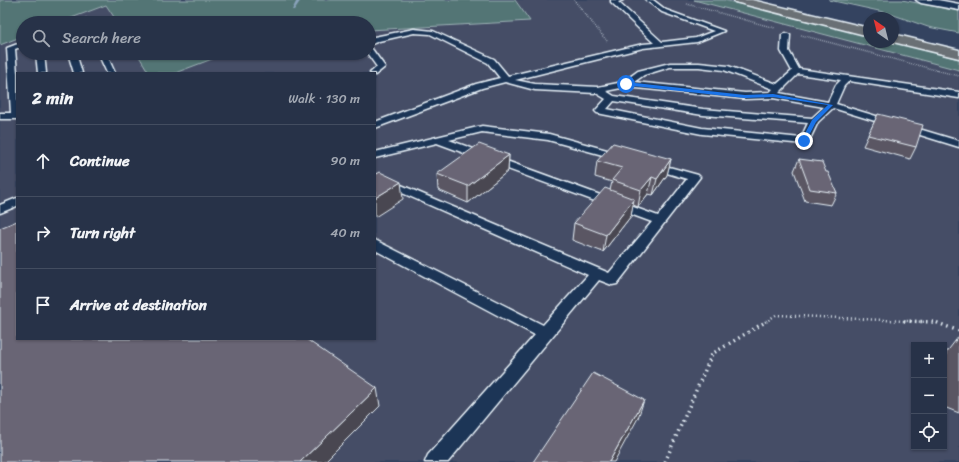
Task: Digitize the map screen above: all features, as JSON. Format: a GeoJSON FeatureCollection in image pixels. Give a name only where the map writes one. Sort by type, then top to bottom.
{"type":"FeatureCollection","features":[{"type":"Feature","properties":{"kind":"highway"},"geometry":{"type":"LineString","coordinates":[[739,0],[863,31]]}},
{"type":"Feature","properties":{"kind":"highway"},"geometry":{"type":"LineString","coordinates":[[770,0],[863,22]]}},
{"type":"Feature","properties":{"kind":"highway"},"geometry":{"type":"LineString","coordinates":[[774,0],[832,12]]}},
{"type":"Feature","properties":{"kind":"highway"},"geometry":{"type":"LineString","coordinates":[[899,30],[959,45]]}},
{"type":"Feature","properties":{"kind":"highway"},"geometry":{"type":"LineString","coordinates":[[899,39],[959,54]]}},
{"type":"Feature","properties":{"kind":"main road"},"geometry":{"type":"LineString","coordinates":[[921,0],[959,7]]}},
{"type":"Feature","properties":{"kind":"lane"},"geometry":{"type":"LineString","coordinates":[[620,0],[613,1],[661,45]]}},
{"type":"Feature","properties":{"kind":"lane"},"geometry":{"type":"LineString","coordinates":[[376,125],[479,86],[643,46],[698,40],[721,31],[664,11],[649,0]]}},
{"type":"Feature","properties":{"kind":"lane"},"geometry":{"type":"LineString","coordinates":[[376,40],[414,31],[431,32],[491,61],[506,80],[535,87],[598,90],[626,84],[745,96],[776,92],[796,71]]}},
{"type":"Feature","properties":{"kind":"lane"},"geometry":{"type":"LineString","coordinates":[[786,35],[785,51],[796,71]]}},
{"type":"Feature","properties":{"kind":"lane"},"geometry":{"type":"LineString","coordinates":[[0,116],[16,116],[11,48],[16,46]]}},
{"type":"Feature","properties":{"kind":"lane"},"geometry":{"type":"LineString","coordinates":[[41,60],[42,72]]}},
{"type":"Feature","properties":{"kind":"lane"},"geometry":{"type":"LineString","coordinates":[[74,60],[78,72]]}},
{"type":"Feature","properties":{"kind":"lane"},"geometry":{"type":"LineString","coordinates":[[105,60],[111,72]]}},
{"type":"Feature","properties":{"kind":"lane"},"geometry":{"type":"LineString","coordinates":[[375,72],[382,67],[376,60]]}},
{"type":"Feature","properties":{"kind":"lane"},"geometry":{"type":"LineString","coordinates":[[626,84],[641,72],[670,65],[699,65],[725,68],[776,92],[831,105],[959,144]]}},
{"type":"Feature","properties":{"kind":"lane"},"geometry":{"type":"LineString","coordinates":[[796,71],[959,95]]}},
{"type":"Feature","properties":{"kind":"lane"},"geometry":{"type":"LineString","coordinates":[[612,98],[600,110],[702,131],[804,141],[814,121],[831,105],[840,85],[847,78]]}},
{"type":"Feature","properties":{"kind":"lane"},"geometry":{"type":"LineString","coordinates":[[598,90],[612,98],[703,112],[814,121]]}},
{"type":"Feature","properties":{"kind":"lane"},"geometry":{"type":"LineString","coordinates":[[376,155],[482,129],[549,137],[694,177],[612,280],[376,178]]}},
{"type":"Feature","properties":{"kind":"lane"},"geometry":{"type":"LineString","coordinates":[[436,139],[660,221]]}},
{"type":"Feature","properties":{"kind":"lane"},"geometry":{"type":"LineString","coordinates":[[0,209],[16,202]]}},
{"type":"Feature","properties":{"kind":"lane"},"geometry":{"type":"LineString","coordinates":[[376,245],[546,334]]}},
{"type":"Feature","properties":{"kind":"lane"},"geometry":{"type":"LineString","coordinates":[[435,462],[597,274]]}},
{"type":"Feature","properties":{"kind":"path"},"geometry":{"type":"LineString","coordinates":[[574,0],[607,41]]}},
{"type":"Feature","properties":{"kind":"path"},"geometry":{"type":"LineString","coordinates":[[682,2],[777,29]]}},
{"type":"Feature","properties":{"kind":"path"},"geometry":{"type":"LineString","coordinates":[[797,34],[959,76]]}},
{"type":"Feature","properties":{"kind":"path"},"geometry":{"type":"LineString","coordinates":[[665,462],[712,354],[776,315],[935,322],[959,331]]}},
{"type":"Feature","properties":{"kind":"shaded area"},"geometry":{"type":"Polygon","coordinates":[[[515,0],[694,0],[863,45],[863,48],[876,48],[959,70],[959,462],[0,462],[0,45],[16,39],[16,60],[141,60],[148,72],[16,72],[16,340],[376,340],[376,72],[178,72],[209,60],[376,60],[376,30],[529,21],[515,0]]]}},
{"type":"Feature","properties":{"kind":"shaded area"},"geometry":{"type":"Polygon","coordinates":[[[106,5],[113,16],[77,16],[106,5]]]}},
{"type":"Feature","properties":{"kind":"green space"},"geometry":{"type":"Polygon","coordinates":[[[0,0],[515,0],[530,21],[376,30],[376,16],[113,16],[106,5],[77,16],[16,16],[16,39],[0,45],[0,0]]]}},
{"type":"Feature","properties":{"kind":"green space"},"geometry":{"type":"Polygon","coordinates":[[[694,0],[724,0],[863,35],[863,45],[694,0]]]}},
{"type":"Feature","properties":{"kind":"green space"},"geometry":{"type":"Polygon","coordinates":[[[829,0],[902,0],[959,11],[959,33],[928,27],[899,17],[899,12],[883,12],[829,0]]]}},
{"type":"Feature","properties":{"kind":"green space"},"geometry":{"type":"Polygon","coordinates":[[[899,44],[959,59],[959,70],[876,48],[899,48],[899,44]]]}},
{"type":"Feature","properties":{"kind":"green space"},"geometry":{"type":"Polygon","coordinates":[[[141,60],[209,60],[178,72],[148,72],[141,60]]]}},
{"type":"Feature","properties":{"kind":"building"},"geometry":{"type":"Polygon","coordinates":[[[878,114],[923,125],[916,147],[868,135],[878,114]]]}},
{"type":"Feature","properties":{"kind":"building"},"geometry":{"type":"Polygon","coordinates":[[[613,143],[671,159],[657,179],[652,177],[641,190],[612,180],[622,168],[597,161],[613,143]]]}},
{"type":"Feature","properties":{"kind":"building"},"geometry":{"type":"Polygon","coordinates":[[[479,144],[509,155],[468,186],[437,174],[479,144]]]}},
{"type":"Feature","properties":{"kind":"building"},"geometry":{"type":"Polygon","coordinates":[[[799,159],[822,162],[837,193],[810,189],[799,159]]]}},
{"type":"Feature","properties":{"kind":"building"},"geometry":{"type":"Polygon","coordinates":[[[380,172],[401,182],[376,197],[376,174],[380,172]]]}},
{"type":"Feature","properties":{"kind":"building"},"geometry":{"type":"Polygon","coordinates":[[[605,188],[634,199],[606,235],[574,223],[605,188]]]}},
{"type":"Feature","properties":{"kind":"building"},"geometry":{"type":"Polygon","coordinates":[[[16,221],[16,340],[307,340],[377,388],[300,462],[0,462],[0,228],[16,221]]]}},
{"type":"Feature","properties":{"kind":"building"},"geometry":{"type":"Polygon","coordinates":[[[593,373],[644,400],[609,462],[533,462],[593,373]]]}},
{"type":"Feature","properties":{"kind":"waterway"},"geometry":{"type":"LineString","coordinates":[[293,9],[299,0]]}},
{"type":"Feature","properties":{"kind":"route"},"geometry":{"type":"LineString","coordinates":[[626,84],[745,96],[773,95],[831,105],[814,121],[804,141]]}}]}
